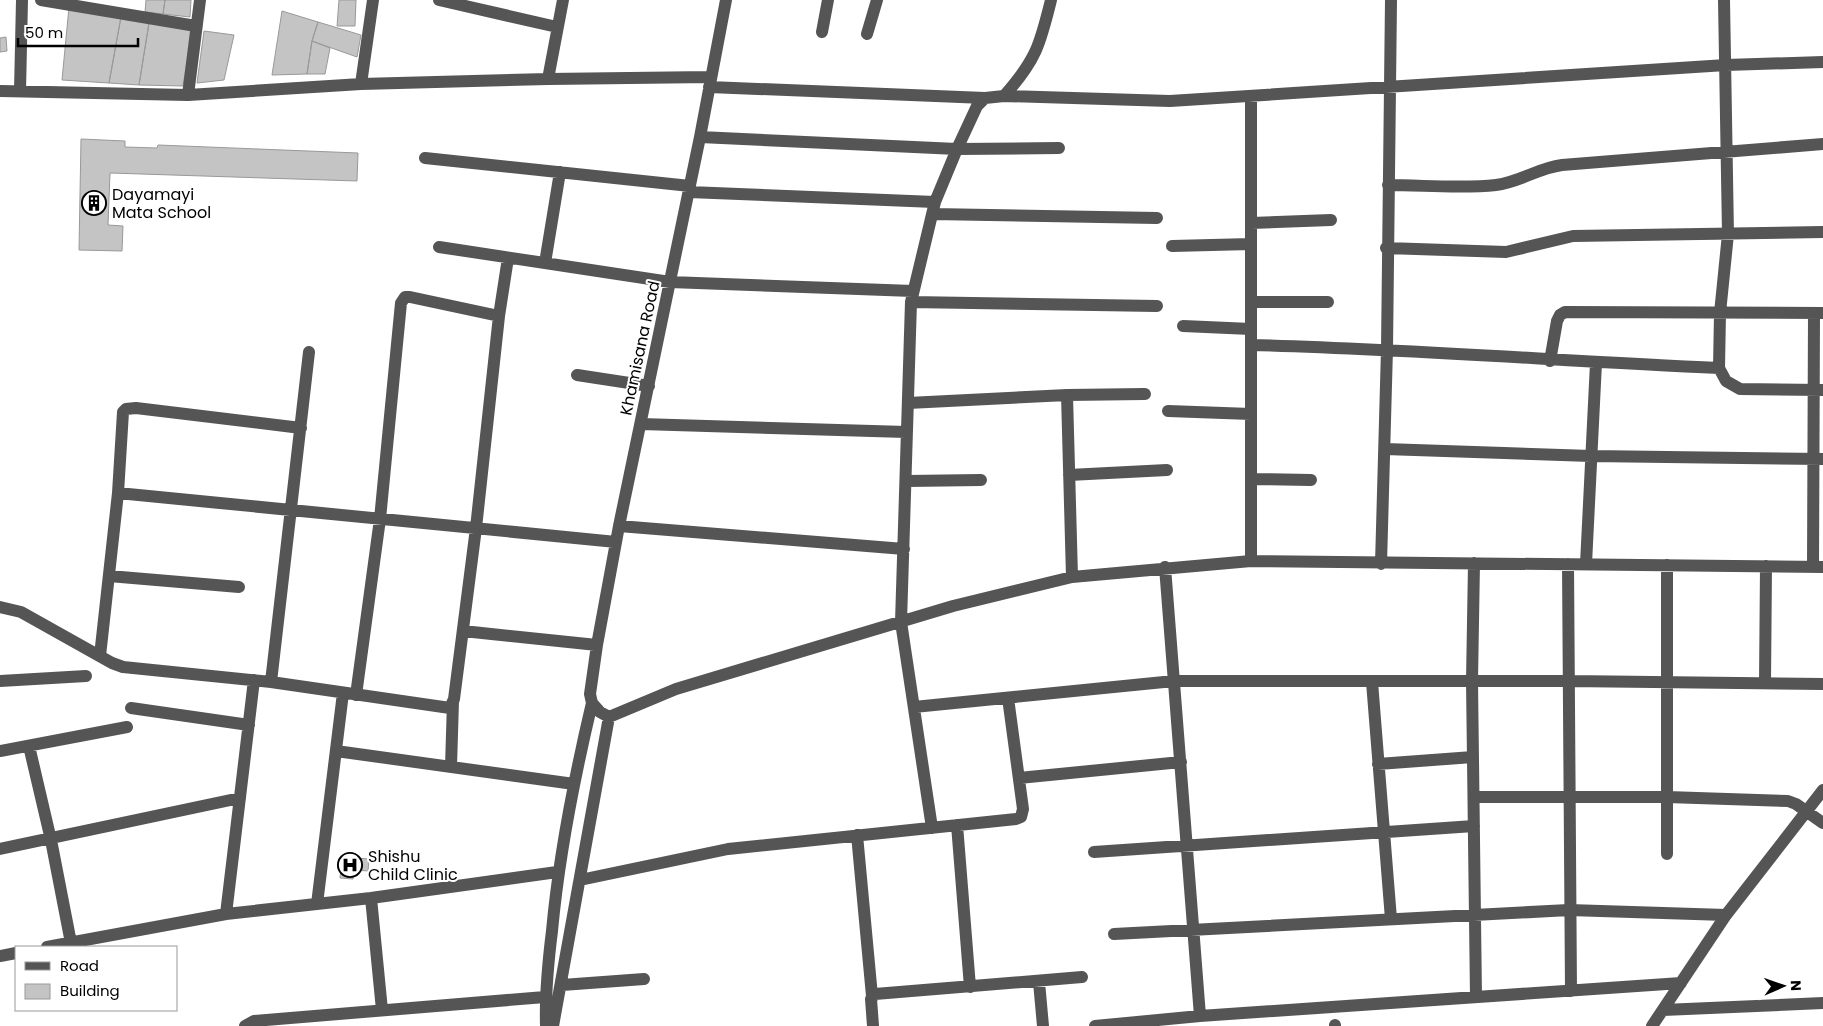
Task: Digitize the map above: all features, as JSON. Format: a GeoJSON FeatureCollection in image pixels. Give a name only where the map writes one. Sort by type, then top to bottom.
{"type":"FeatureCollection","features":[{"type":"Feature","properties":{"kind":"street"},"geometry":{"type":"LineString","coordinates":[[20,92],[22,0]]}},
{"type":"Feature","properties":{"kind":"street"},"geometry":{"type":"LineString","coordinates":[[41,0],[196,26]]}},
{"type":"Feature","properties":{"kind":"street"},"geometry":{"type":"LineString","coordinates":[[188,95],[200,0]]}},
{"type":"Feature","properties":{"kind":"street"},"geometry":{"type":"LineString","coordinates":[[361,84],[373,0]]}},
{"type":"Feature","properties":{"kind":"street"},"geometry":{"type":"LineString","coordinates":[[439,0],[557,27]]}},
{"type":"Feature","properties":{"kind":"street"},"geometry":{"type":"LineString","coordinates":[[548,79],[563,0]]}},
{"type":"Feature","properties":{"kind":"street","name":"Khamisana Road"},"geometry":{"type":"LineString","coordinates":[[546,1026],[545,997],[558,872],[574,784],[592,703],[590,694],[597,645],[619,526],[700,137],[726,0]]}},
{"type":"Feature","properties":{"kind":"street"},"geometry":{"type":"LineString","coordinates":[[822,32],[828,0]]}},
{"type":"Feature","properties":{"kind":"street"},"geometry":{"type":"LineString","coordinates":[[867,34],[877,0]]}},
{"type":"Feature","properties":{"kind":"street"},"geometry":{"type":"LineString","coordinates":[[1004,96],[1020,78],[1034,57],[1051,0]]}},
{"type":"Feature","properties":{"kind":"street"},"geometry":{"type":"LineString","coordinates":[[1381,564],[1387,349],[1386,248],[1390,0]]}},
{"type":"Feature","properties":{"kind":"street"},"geometry":{"type":"LineString","coordinates":[[1724,0],[1728,234],[1720,313],[1718,368],[1726,381],[1740,389],[1818,390]]}},
{"type":"Feature","properties":{"kind":"street"},"geometry":{"type":"LineString","coordinates":[[0,91],[188,95],[361,84],[548,79],[709,82],[985,98],[1004,96],[1147,102],[1251,98],[1389,86],[1726,65],[1823,62]]}},
{"type":"Feature","properties":{"kind":"street"},"geometry":{"type":"LineString","coordinates":[[932,828],[901,622],[912,296],[933,208],[977,106],[985,98]]}},
{"type":"Feature","properties":{"kind":"street"},"geometry":{"type":"LineString","coordinates":[[1251,98],[1251,562]]}},
{"type":"Feature","properties":{"kind":"street"},"geometry":{"type":"LineString","coordinates":[[700,137],[957,149],[1059,148]]}},
{"type":"Feature","properties":{"kind":"street"},"geometry":{"type":"LineString","coordinates":[[1388,185],[1495,185],[1514,181],[1542,168],[1562,165],[1823,144]]}},
{"type":"Feature","properties":{"kind":"street"},"geometry":{"type":"LineString","coordinates":[[425,158],[560,172],[689,189],[933,208],[1157,218]]}},
{"type":"Feature","properties":{"kind":"street"},"geometry":{"type":"LineString","coordinates":[[545,263],[560,172]]}},
{"type":"Feature","properties":{"kind":"street"},"geometry":{"type":"LineString","coordinates":[[1251,222],[1331,220]]}},
{"type":"Feature","properties":{"kind":"street"},"geometry":{"type":"LineString","coordinates":[[1386,248],[1506,252],[1573,236],[1823,232]]}},
{"type":"Feature","properties":{"kind":"street"},"geometry":{"type":"LineString","coordinates":[[1172,246],[1251,244]]}},
{"type":"Feature","properties":{"kind":"street"},"geometry":{"type":"LineString","coordinates":[[439,247],[670,282],[912,296],[1157,306]]}},
{"type":"Feature","properties":{"kind":"street"},"geometry":{"type":"LineString","coordinates":[[451,767],[454,698],[476,528],[499,316],[508,258]]}},
{"type":"Feature","properties":{"kind":"street"},"geometry":{"type":"LineString","coordinates":[[356,695],[380,519],[402,300],[410,297],[499,316]]}},
{"type":"Feature","properties":{"kind":"street"},"geometry":{"type":"LineString","coordinates":[[1251,302],[1328,302]]}},
{"type":"Feature","properties":{"kind":"street"},"geometry":{"type":"LineString","coordinates":[[592,703],[600,712],[609,716],[676,689],[953,606],[1072,577],[1251,562],[1818,567],[1819,313],[1565,312],[1557,320],[1550,361]]}},
{"type":"Feature","properties":{"kind":"street"},"geometry":{"type":"LineString","coordinates":[[1183,326],[1251,329]]}},
{"type":"Feature","properties":{"kind":"street"},"geometry":{"type":"LineString","coordinates":[[1251,345],[1387,349],[1550,361],[1718,368]]}},
{"type":"Feature","properties":{"kind":"street"},"geometry":{"type":"LineString","coordinates":[[271,682],[309,352]]}},
{"type":"Feature","properties":{"kind":"street"},"geometry":{"type":"LineString","coordinates":[[1586,564],[1596,363]]}},
{"type":"Feature","properties":{"kind":"street"},"geometry":{"type":"LineString","coordinates":[[577,375],[649,386]]}},
{"type":"Feature","properties":{"kind":"street"},"geometry":{"type":"LineString","coordinates":[[908,403],[1067,395],[1145,394]]}},
{"type":"Feature","properties":{"kind":"street"},"geometry":{"type":"LineString","coordinates":[[1067,395],[1072,577]]}},
{"type":"Feature","properties":{"kind":"street"},"geometry":{"type":"LineString","coordinates":[[100,656],[118,493],[122,416],[126,409],[301,428]]}},
{"type":"Feature","properties":{"kind":"street"},"geometry":{"type":"LineString","coordinates":[[1168,411],[1251,414]]}},
{"type":"Feature","properties":{"kind":"street"},"geometry":{"type":"LineString","coordinates":[[641,424],[906,432]]}},
{"type":"Feature","properties":{"kind":"street"},"geometry":{"type":"LineString","coordinates":[[1385,449],[1591,456],[1818,459]]}},
{"type":"Feature","properties":{"kind":"street"},"geometry":{"type":"LineString","coordinates":[[1069,475],[1167,470]]}},
{"type":"Feature","properties":{"kind":"street"},"geometry":{"type":"LineString","coordinates":[[1251,479],[1311,480]]}},
{"type":"Feature","properties":{"kind":"street"},"geometry":{"type":"LineString","coordinates":[[906,481],[981,480]]}},
{"type":"Feature","properties":{"kind":"street"},"geometry":{"type":"LineString","coordinates":[[118,493],[616,542]]}},
{"type":"Feature","properties":{"kind":"street"},"geometry":{"type":"LineString","coordinates":[[619,526],[904,549]]}},
{"type":"Feature","properties":{"kind":"street"},"geometry":{"type":"LineString","coordinates":[[1474,563],[1472,681],[1476,997]]}},
{"type":"Feature","properties":{"kind":"street"},"geometry":{"type":"LineString","coordinates":[[1568,564],[1571,991]]}},
{"type":"Feature","properties":{"kind":"street"},"geometry":{"type":"LineString","coordinates":[[1667,854],[1668,565]]}},
{"type":"Feature","properties":{"kind":"street"},"geometry":{"type":"LineString","coordinates":[[1765,683],[1766,566]]}},
{"type":"Feature","properties":{"kind":"street"},"geometry":{"type":"LineString","coordinates":[[1165,568],[1200,1016]]}},
{"type":"Feature","properties":{"kind":"street"},"geometry":{"type":"LineString","coordinates":[[109,576],[239,587]]}},
{"type":"Feature","properties":{"kind":"street"},"geometry":{"type":"LineString","coordinates":[[0,607],[21,612],[112,663],[123,667],[271,682],[445,709],[452,706],[454,698]]}},
{"type":"Feature","properties":{"kind":"street"},"geometry":{"type":"LineString","coordinates":[[463,631],[597,645]]}},
{"type":"Feature","properties":{"kind":"street"},"geometry":{"type":"LineString","coordinates":[[0,680],[86,676]]}},
{"type":"Feature","properties":{"kind":"street"},"geometry":{"type":"LineString","coordinates":[[226,914],[254,680]]}},
{"type":"Feature","properties":{"kind":"street"},"geometry":{"type":"LineString","coordinates":[[914,707],[1174,680],[1372,682],[1667,681],[1823,684]]}},
{"type":"Feature","properties":{"kind":"street"},"geometry":{"type":"LineString","coordinates":[[1372,682],[1391,919]]}},
{"type":"Feature","properties":{"kind":"street"},"geometry":{"type":"LineString","coordinates":[[317,904],[343,693]]}},
{"type":"Feature","properties":{"kind":"street"},"geometry":{"type":"LineString","coordinates":[[580,880],[728,849],[1021,817],[1023,809],[1008,698]]}},
{"type":"Feature","properties":{"kind":"street"},"geometry":{"type":"LineString","coordinates":[[131,708],[248,725]]}},
{"type":"Feature","properties":{"kind":"street"},"geometry":{"type":"LineString","coordinates":[[553,1026],[562,985],[609,716]]}},
{"type":"Feature","properties":{"kind":"street"},"geometry":{"type":"LineString","coordinates":[[0,750],[127,727]]}},
{"type":"Feature","properties":{"kind":"street"},"geometry":{"type":"LineString","coordinates":[[29,746],[51,840],[71,943]]}},
{"type":"Feature","properties":{"kind":"street"},"geometry":{"type":"LineString","coordinates":[[336,751],[574,784]]}},
{"type":"Feature","properties":{"kind":"street"},"geometry":{"type":"LineString","coordinates":[[1378,764],[1473,757]]}},
{"type":"Feature","properties":{"kind":"street"},"geometry":{"type":"LineString","coordinates":[[1019,778],[1180,762]]}},
{"type":"Feature","properties":{"kind":"street"},"geometry":{"type":"LineString","coordinates":[[1652,1026],[1726,915],[1823,790]]}},
{"type":"Feature","properties":{"kind":"street"},"geometry":{"type":"LineString","coordinates":[[1474,797],[1667,797],[1788,801],[1823,823]]}},
{"type":"Feature","properties":{"kind":"street"},"geometry":{"type":"LineString","coordinates":[[0,849],[51,840],[240,798]]}},
{"type":"Feature","properties":{"kind":"street"},"geometry":{"type":"LineString","coordinates":[[957,825],[970,987]]}},
{"type":"Feature","properties":{"kind":"street"},"geometry":{"type":"LineString","coordinates":[[1094,852],[1474,826]]}},
{"type":"Feature","properties":{"kind":"street"},"geometry":{"type":"LineString","coordinates":[[857,835],[872,996],[873,1026]]}},
{"type":"Feature","properties":{"kind":"street"},"geometry":{"type":"LineString","coordinates":[[53,946],[226,914],[371,898],[558,872]]}},
{"type":"Feature","properties":{"kind":"street"},"geometry":{"type":"LineString","coordinates":[[371,898],[382,1010]]}},
{"type":"Feature","properties":{"kind":"street"},"geometry":{"type":"LineString","coordinates":[[1114,934],[1194,928],[1570,910],[1726,915]]}},
{"type":"Feature","properties":{"kind":"street"},"geometry":{"type":"LineString","coordinates":[[0,956],[15,953]]}},
{"type":"Feature","properties":{"kind":"street"},"geometry":{"type":"LineString","coordinates":[[872,996],[874,994],[1082,977]]}},
{"type":"Feature","properties":{"kind":"street"},"geometry":{"type":"LineString","coordinates":[[562,985],[644,979]]}},
{"type":"Feature","properties":{"kind":"street"},"geometry":{"type":"LineString","coordinates":[[1039,982],[1043,1026]]}},
{"type":"Feature","properties":{"kind":"street"},"geometry":{"type":"LineString","coordinates":[[1095,1026],[1200,1016],[1228,1020],[1476,997],[1681,983]]}},
{"type":"Feature","properties":{"kind":"street"},"geometry":{"type":"LineString","coordinates":[[245,1026],[254,1021],[545,997]]}},
{"type":"Feature","properties":{"kind":"street"},"geometry":{"type":"LineString","coordinates":[[1663,1010],[1823,1003]]}},
{"type":"Feature","properties":{"kind":"building"},"geometry":{"type":"Polygon","coordinates":[[[146,0],[165,0],[163,14],[145,12],[146,0]]]}},
{"type":"Feature","properties":{"kind":"building"},"geometry":{"type":"Polygon","coordinates":[[[165,0],[191,0],[190,17],[163,14],[165,0]]]}},
{"type":"Feature","properties":{"kind":"building"},"geometry":{"type":"Polygon","coordinates":[[[339,0],[356,0],[355,26],[337,26],[339,0]]]}},
{"type":"Feature","properties":{"kind":"building"},"geometry":{"type":"Polygon","coordinates":[[[69,7],[121,17],[109,83],[62,80],[69,7]]]}},
{"type":"Feature","properties":{"kind":"building"},"geometry":{"type":"Polygon","coordinates":[[[282,11],[318,22],[312,41],[307,74],[272,75],[282,11]]]}},
{"type":"Feature","properties":{"kind":"building"},"geometry":{"type":"Polygon","coordinates":[[[121,17],[149,23],[139,85],[109,83],[121,17]]]}},
{"type":"Feature","properties":{"kind":"building"},"geometry":{"type":"Polygon","coordinates":[[[318,22],[361,35],[357,57],[312,41],[318,22]]]}},
{"type":"Feature","properties":{"kind":"building"},"geometry":{"type":"Polygon","coordinates":[[[149,23],[192,30],[183,86],[139,85],[149,23]]]}},
{"type":"Feature","properties":{"kind":"building"},"geometry":{"type":"Polygon","coordinates":[[[204,31],[234,35],[224,80],[197,83],[204,31]]]}},
{"type":"Feature","properties":{"kind":"building"},"geometry":{"type":"Polygon","coordinates":[[[6,37],[7,51],[0,52],[0,38],[6,37]]]}},
{"type":"Feature","properties":{"kind":"building"},"geometry":{"type":"Polygon","coordinates":[[[312,41],[330,48],[325,74],[307,74],[312,41]]]}},
{"type":"Feature","properties":{"kind":"building","name":"Dayamayi Mata School"},"geometry":{"type":"Polygon","coordinates":[[[81,139],[125,141],[125,147],[157,148],[158,145],[358,153],[357,181],[110,173],[108,225],[123,226],[122,251],[79,250],[81,139]]]}},
{"type":"Feature","properties":{"kind":"building"},"geometry":{"type":"Polygon","coordinates":[[[342,857],[369,859],[368,871],[354,870],[353,879],[340,878],[342,857]]]}},
{"type":"Feature","properties":{"kind":"place","name":"Dayamayi Mata School"},"geometry":{"type":"Point","coordinates":[94,203]}},
{"type":"Feature","properties":{"kind":"place","name":"Shishu Child Clinic"},"geometry":{"type":"Point","coordinates":[350,865]}}]}
